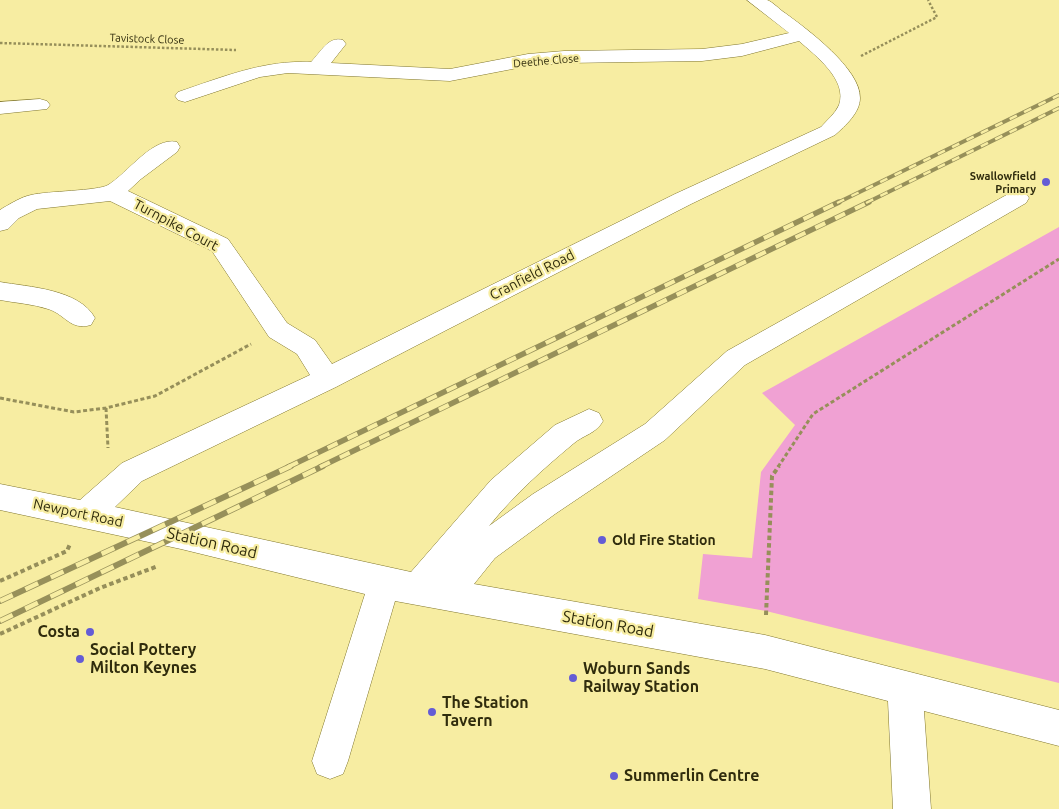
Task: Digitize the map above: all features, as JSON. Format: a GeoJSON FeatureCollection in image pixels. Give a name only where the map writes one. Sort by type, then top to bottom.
{"type":"FeatureCollection","features":[{"type":"Feature","properties":{"kind":"street","name":"Cranfield Road"},"geometry":{"type":"LineString","coordinates":[[85,515],[132,472],[327,379],[674,203],[828,132],[845,113],[851,94],[845,77],[802,35],[756,0]]}},
{"type":"Feature","properties":{"kind":"street","name":"Deethe Close"},"geometry":{"type":"LineString","coordinates":[[185,96],[257,72],[288,67],[450,75],[528,60],[564,57],[702,56],[742,50],[802,35]]}},
{"type":"Feature","properties":{"kind":"street"},"geometry":{"type":"LineString","coordinates":[[316,69],[337,44]]}},
{"type":"Feature","properties":{"kind":"street"},"geometry":{"type":"LineString","coordinates":[[0,108],[40,105]]}},
{"type":"Feature","properties":{"kind":"street","name":"Turnpike Court"},"geometry":{"type":"LineString","coordinates":[[170,147],[133,174],[113,193],[220,246],[278,330],[306,347],[327,379]]}},
{"type":"Feature","properties":{"kind":"street"},"geometry":{"type":"LineString","coordinates":[[0,223],[11,213],[32,202],[113,193]]}},
{"type":"Feature","properties":{"kind":"street"},"geometry":{"type":"LineString","coordinates":[[432,591],[484,548],[544,504],[655,432],[736,358],[1018,198]]}},
{"type":"Feature","properties":{"kind":"street"},"geometry":{"type":"LineString","coordinates":[[0,291],[56,301],[82,318]]}},
{"type":"Feature","properties":{"kind":"street"},"geometry":{"type":"LineString","coordinates":[[432,591],[501,489],[565,433],[589,421]]}},
{"type":"Feature","properties":{"kind":"street","name":"Newport Road"},"geometry":{"type":"LineString","coordinates":[[0,497],[155,530]]}},
{"type":"Feature","properties":{"kind":"street","name":"Station Road"},"geometry":{"type":"LineString","coordinates":[[155,530],[384,584],[432,591],[764,652],[1059,728]]}},
{"type":"Feature","properties":{"kind":"street"},"geometry":{"type":"LineString","coordinates":[[330,761],[384,584]]}},
{"type":"Feature","properties":{"kind":"street"},"geometry":{"type":"LineString","coordinates":[[905,689],[912,809]]}},
{"type":"Feature","properties":{"kind":"path"},"geometry":{"type":"LineString","coordinates":[[834,65],[855,59],[937,17],[928,0]]}},
{"type":"Feature","properties":{"kind":"path","name":"Tavistock Close"},"geometry":{"type":"LineString","coordinates":[[0,43],[236,50]]}},
{"type":"Feature","properties":{"kind":"path"},"geometry":{"type":"LineString","coordinates":[[764,652],[772,476],[812,414],[1059,259]]}},
{"type":"Feature","properties":{"kind":"path"},"geometry":{"type":"LineString","coordinates":[[0,398],[74,412],[106,408],[156,396],[278,330]]}},
{"type":"Feature","properties":{"kind":"path"},"geometry":{"type":"LineString","coordinates":[[0,581],[67,551],[85,515]]}},
{"type":"Feature","properties":{"kind":"path"},"geometry":{"type":"LineString","coordinates":[[0,634],[100,588],[158,566],[208,542]]}},
{"type":"Feature","properties":{"kind":"shaded area"},"geometry":{"type":"Polygon","coordinates":[[[1059,227],[1059,683],[766,611],[698,599],[703,554],[752,558],[761,472],[795,425],[762,393],[1059,227]]]}},
{"type":"Feature","properties":{"kind":"railway"},"geometry":{"type":"LineString","coordinates":[[837,203],[1059,95]]}},
{"type":"Feature","properties":{"kind":"railway"},"geometry":{"type":"LineString","coordinates":[[866,203],[1059,108]]}},
{"type":"Feature","properties":{"kind":"railway"},"geometry":{"type":"LineString","coordinates":[[288,467],[839,202]]}},
{"type":"Feature","properties":{"kind":"railway"},"geometry":{"type":"LineString","coordinates":[[320,467],[869,202]]}},
{"type":"Feature","properties":{"kind":"railway"},"geometry":{"type":"LineString","coordinates":[[0,601],[291,466]]}},
{"type":"Feature","properties":{"kind":"railway"},"geometry":{"type":"LineString","coordinates":[[0,621],[323,466]]}},
{"type":"Feature","properties":{"kind":"place","name":"Swallowfield Primary"},"geometry":{"type":"Point","coordinates":[1046,182]}},
{"type":"Feature","properties":{"kind":"place","name":"Old Fire Station"},"geometry":{"type":"Point","coordinates":[602,540]}},
{"type":"Feature","properties":{"kind":"place","name":"Costa"},"geometry":{"type":"Point","coordinates":[90,632]}},
{"type":"Feature","properties":{"kind":"place","name":"Social Pottery Milton Keynes"},"geometry":{"type":"Point","coordinates":[80,659]}},
{"type":"Feature","properties":{"kind":"place","name":"Woburn Sands Railway Station"},"geometry":{"type":"Point","coordinates":[573,678]}},
{"type":"Feature","properties":{"kind":"place","name":"The Station Tavern"},"geometry":{"type":"Point","coordinates":[432,712]}},
{"type":"Feature","properties":{"kind":"place","name":"Summerlin Centre"},"geometry":{"type":"Point","coordinates":[614,776]}}]}
